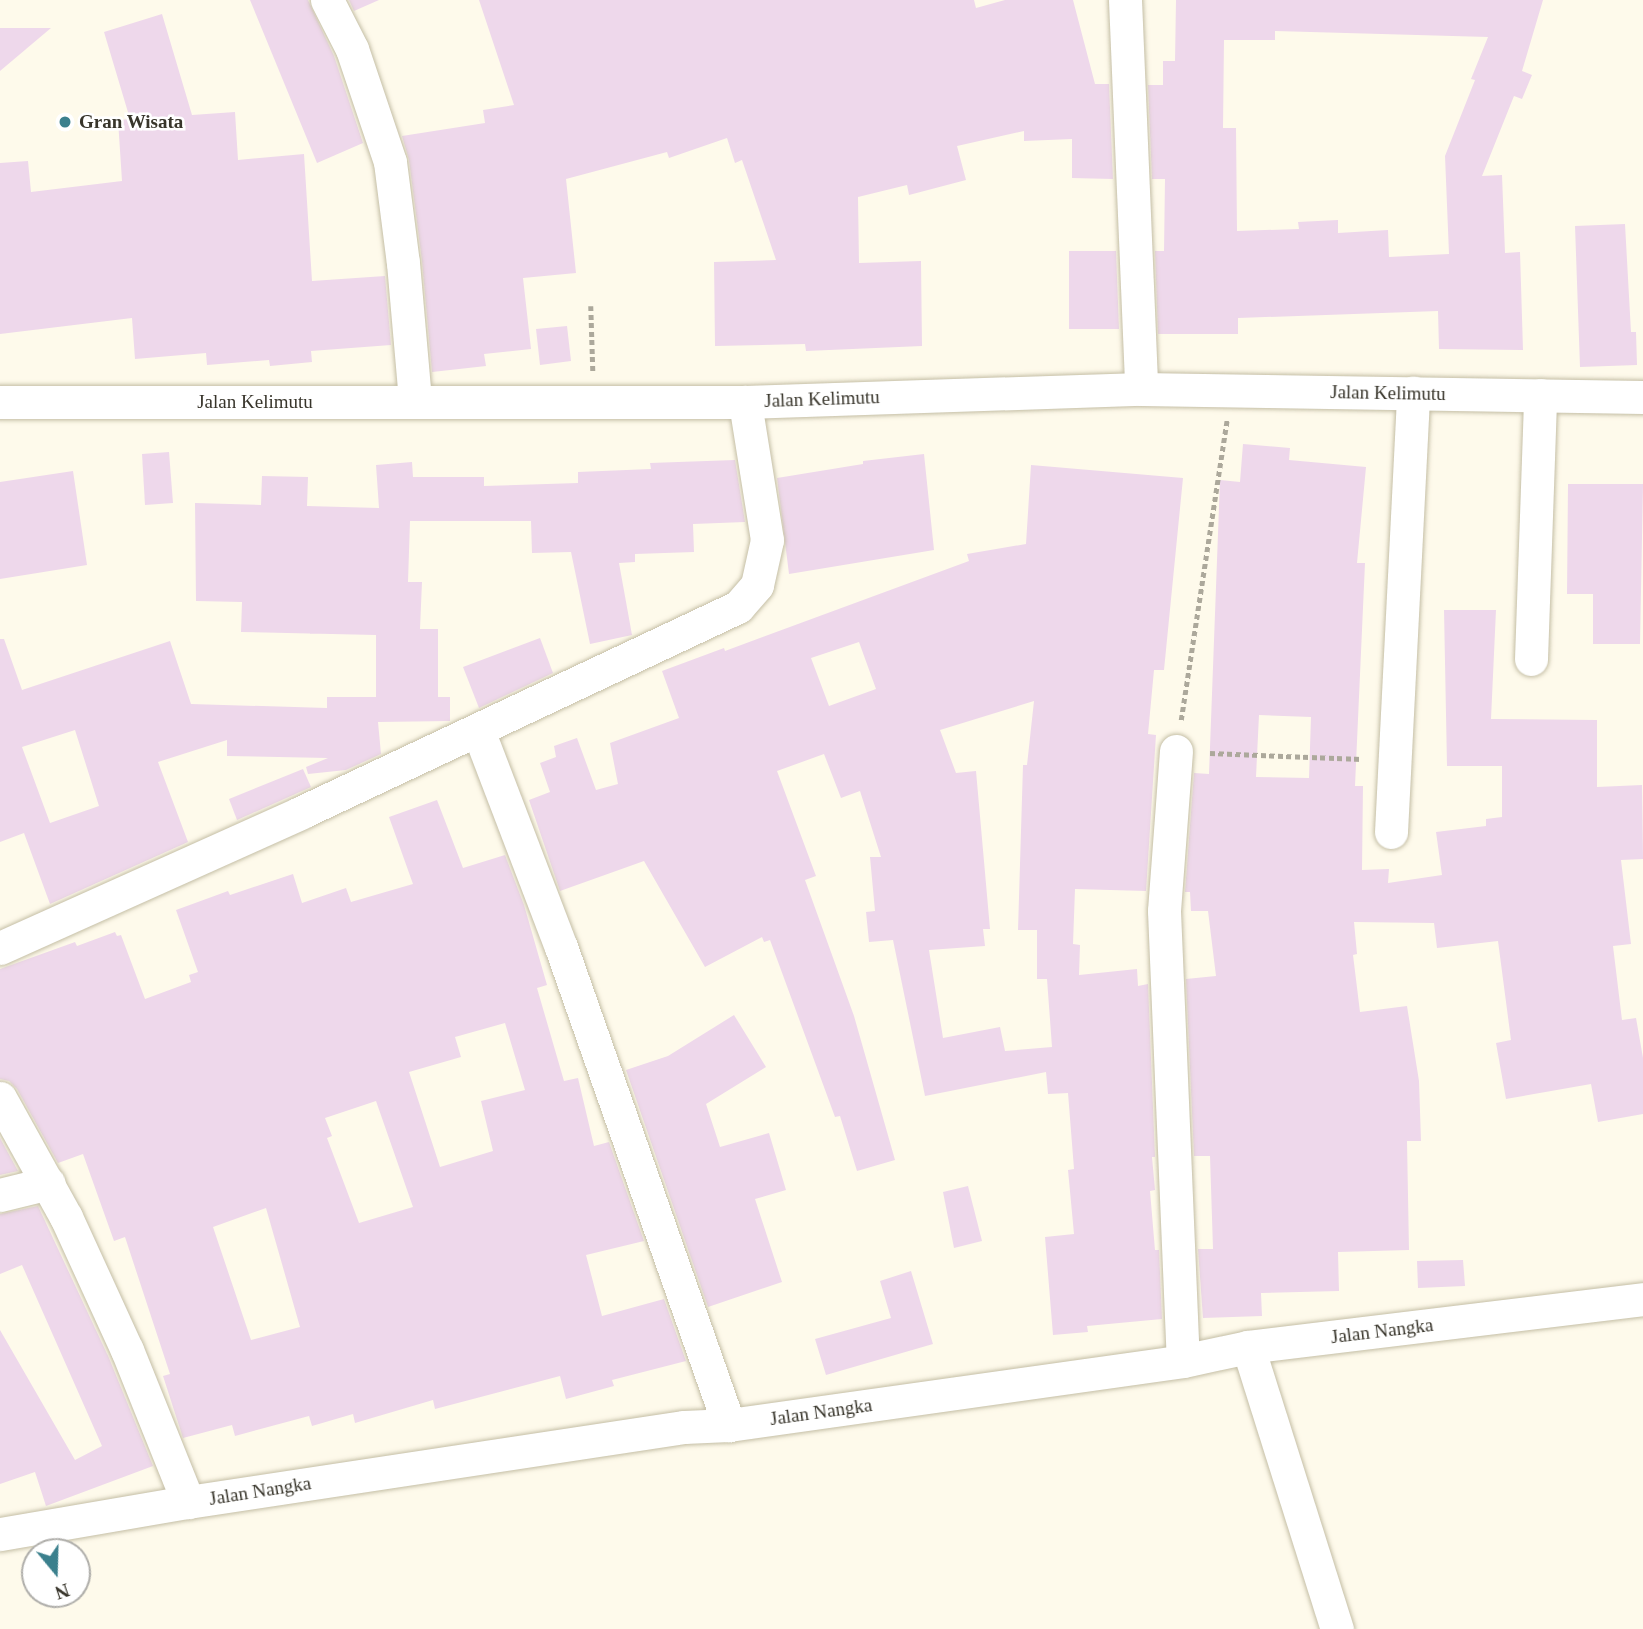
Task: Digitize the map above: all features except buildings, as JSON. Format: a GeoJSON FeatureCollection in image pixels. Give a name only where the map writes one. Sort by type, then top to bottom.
{"type":"FeatureCollection","features":[{"type":"Feature","properties":{"kind":"street"},"geometry":{"type":"LineString","coordinates":[[327,0],[352,50],[390,162],[403,263],[415,401]]}},
{"type":"Feature","properties":{"kind":"street"},"geometry":{"type":"LineString","coordinates":[[1125,0],[1141,389]]}},
{"type":"Feature","properties":{"kind":"street","name":"Jalan Kelimutu"},"geometry":{"type":"LineString","coordinates":[[0,402],[745,402],[1141,389],[1643,397]]}},
{"type":"Feature","properties":{"kind":"street"},"geometry":{"type":"LineString","coordinates":[[1391,832],[1413,393]]}},
{"type":"Feature","properties":{"kind":"street"},"geometry":{"type":"LineString","coordinates":[[1531,659],[1540,395]]}},
{"type":"Feature","properties":{"kind":"street"},"geometry":{"type":"LineString","coordinates":[[0,948],[478,730],[738,607],[757,585],[767,540],[745,402]]}},
{"type":"Feature","properties":{"kind":"street"},"geometry":{"type":"LineString","coordinates":[[478,730],[561,947],[729,1425]]}},
{"type":"Feature","properties":{"kind":"street"},"geometry":{"type":"LineString","coordinates":[[1176,751],[1164,911],[1183,1361]]}},
{"type":"Feature","properties":{"kind":"street"},"geometry":{"type":"LineString","coordinates":[[0,1098],[49,1183],[127,1350],[188,1502]]}},
{"type":"Feature","properties":{"kind":"street"},"geometry":{"type":"LineString","coordinates":[[0,1195],[49,1183]]}},
{"type":"Feature","properties":{"kind":"street","name":"Jalan Nangka"},"geometry":{"type":"LineString","coordinates":[[0,1534],[188,1502],[684,1427],[729,1425],[1183,1361],[1248,1347],[1643,1300]]}},
{"type":"Feature","properties":{"kind":"street"},"geometry":{"type":"LineString","coordinates":[[1248,1347],[1337,1629]]}},
{"type":"Feature","properties":{"kind":"path"},"geometry":{"type":"LineString","coordinates":[[591,306],[594,402]]}},
{"type":"Feature","properties":{"kind":"path"},"geometry":{"type":"LineString","coordinates":[[1232,390],[1176,751],[1394,760]]}},
{"type":"Feature","properties":{"kind":"place","name":"Gran Wisata"},"geometry":{"type":"Point","coordinates":[65,122]}}]}
